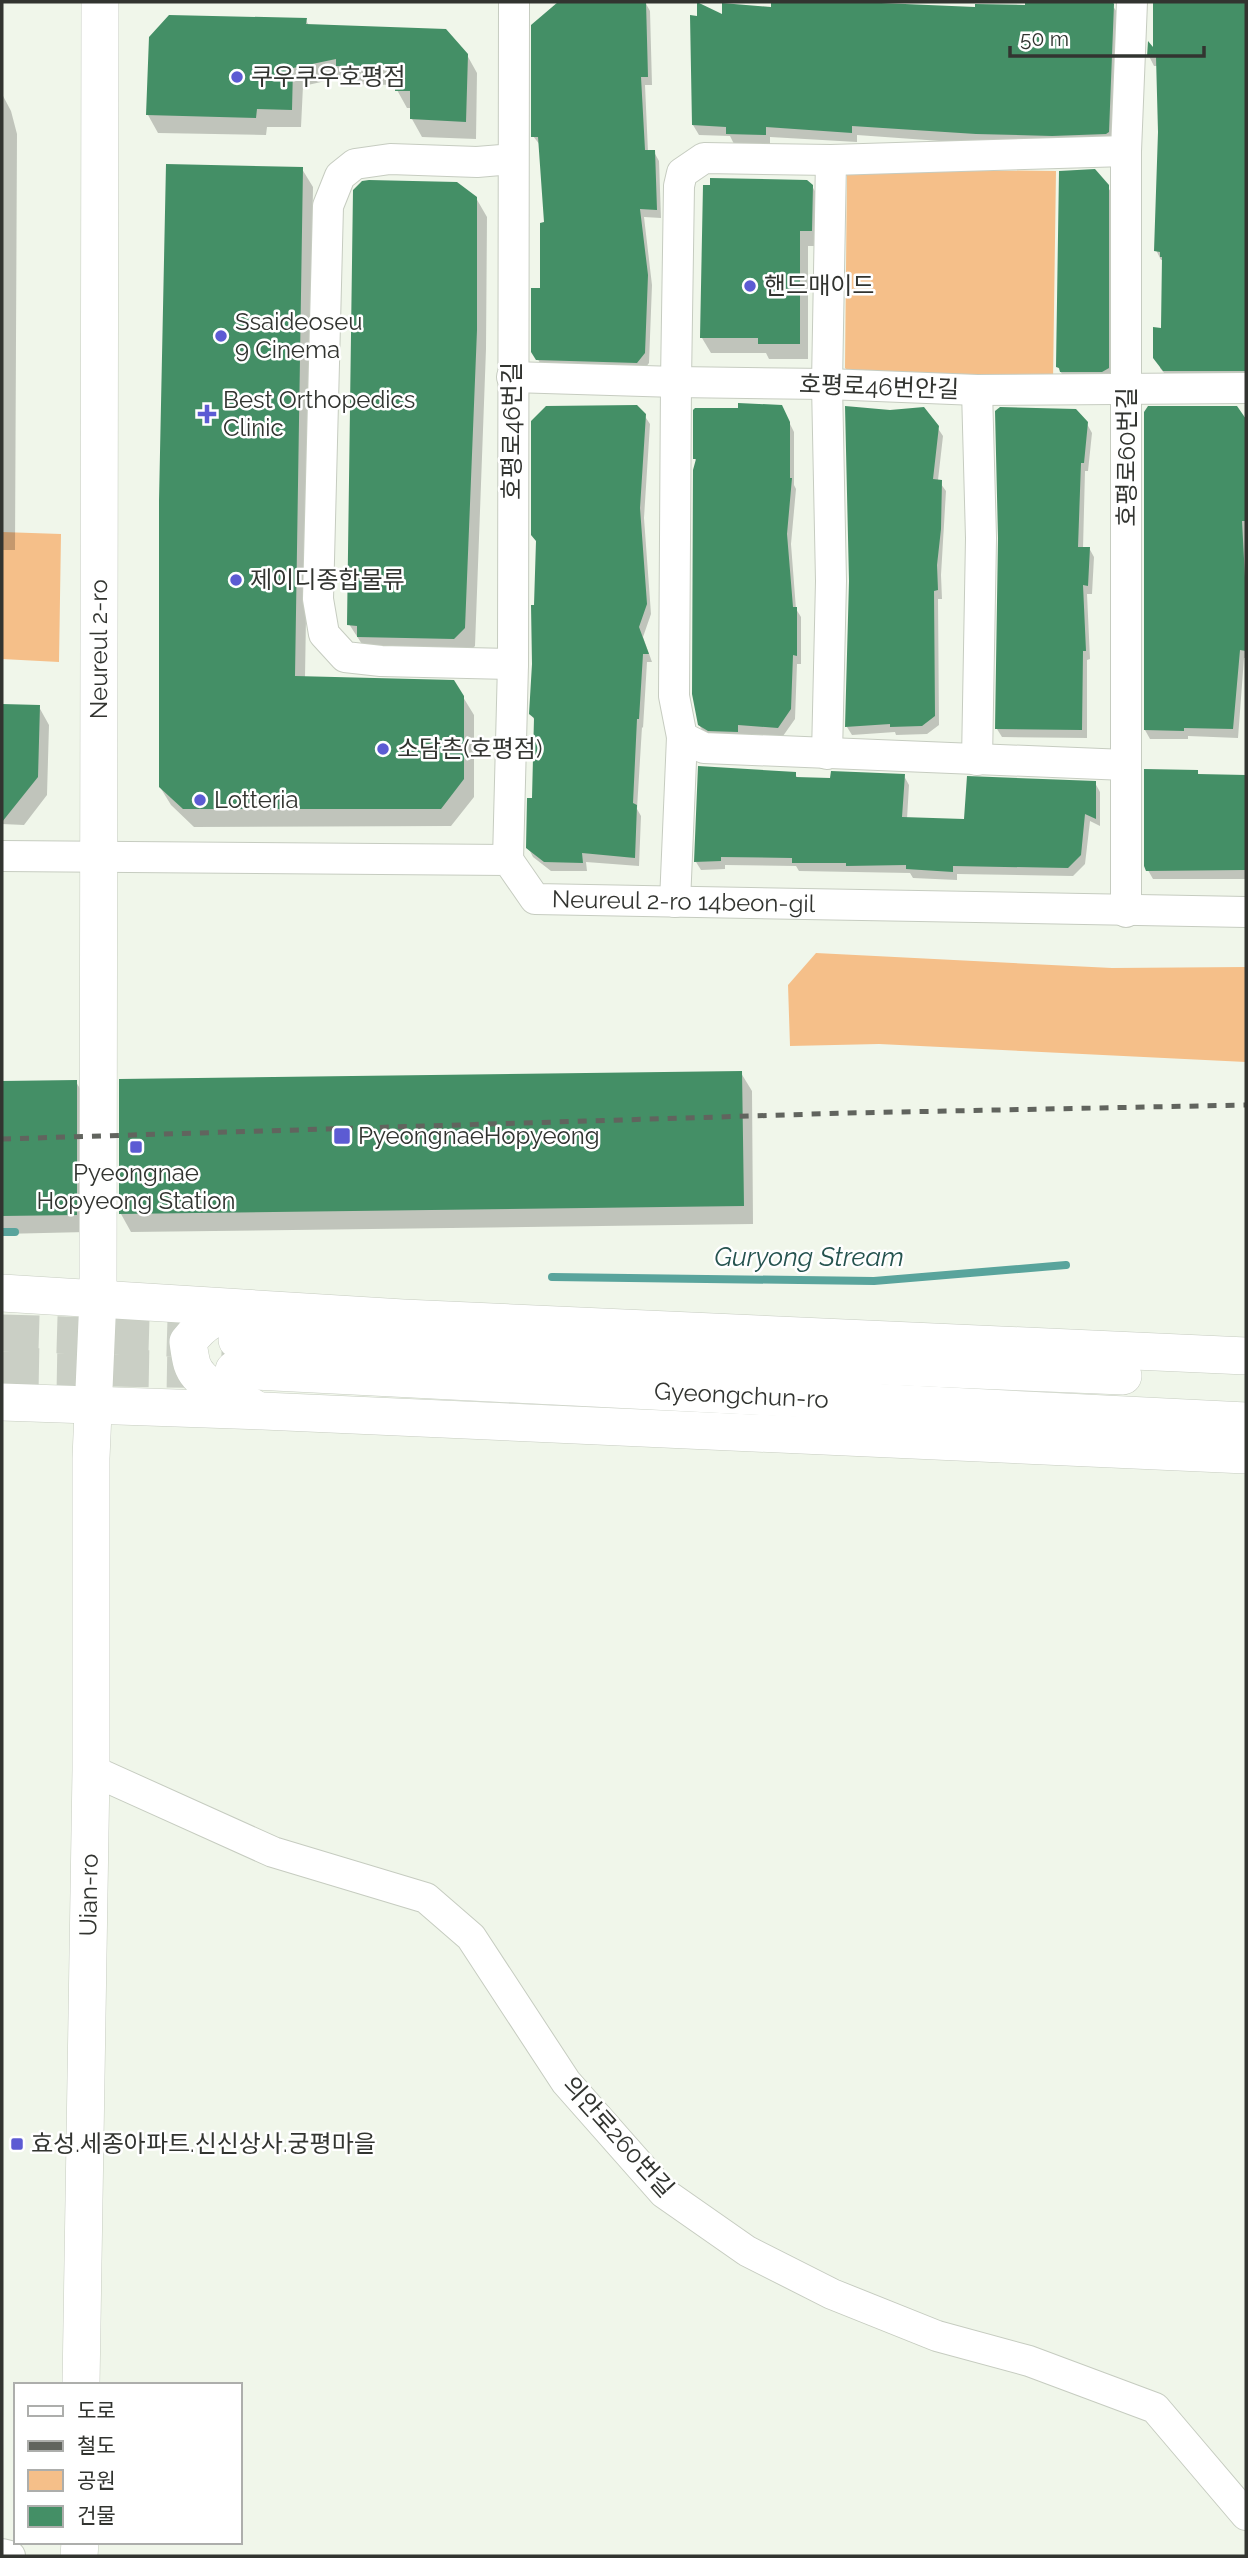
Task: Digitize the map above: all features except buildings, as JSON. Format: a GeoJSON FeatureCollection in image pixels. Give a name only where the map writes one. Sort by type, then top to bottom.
{"type":"FeatureCollection","features":[{"type":"Feature","properties":{"kind":"street","name":"Neureul 2-ro"},"geometry":{"type":"LineString","coordinates":[[93,1405],[97,1297],[100,2]]}},
{"type":"Feature","properties":{"kind":"street","name":"호평로46번길"},"geometry":{"type":"LineString","coordinates":[[508,860],[513,664],[514,2]]}},
{"type":"Feature","properties":{"kind":"street","name":"호평로60번길"},"geometry":{"type":"LineString","coordinates":[[1126,912],[1126,151],[1132,2]]}},
{"type":"Feature","properties":{"kind":"street"},"geometry":{"type":"LineString","coordinates":[[675,902],[682,737],[674,696],[676,382],[679,186],[682,173],[704,158],[831,160],[1126,151]]}},
{"type":"Feature","properties":{"kind":"street"},"geometry":{"type":"LineString","coordinates":[[513,159],[477,162],[390,159],[355,164],[340,176],[328,206],[318,599],[324,634],[345,657],[381,661],[513,664]]}},
{"type":"Feature","properties":{"kind":"street"},"geometry":{"type":"LineString","coordinates":[[827,754],[831,581],[827,383],[831,160]]}},
{"type":"Feature","properties":{"kind":"street","name":"호평로46번안길"},"geometry":{"type":"LineString","coordinates":[[512,377],[827,383],[977,390],[1246,388]]}},
{"type":"Feature","properties":{"kind":"street"},"geometry":{"type":"LineString","coordinates":[[977,390],[981,538],[977,760]]}},
{"type":"Feature","properties":{"kind":"street"},"geometry":{"type":"LineString","coordinates":[[682,737],[704,748],[1126,765]]}},
{"type":"Feature","properties":{"kind":"street"},"geometry":{"type":"LineString","coordinates":[[2,856],[508,860]]}},
{"type":"Feature","properties":{"kind":"street","name":"Neureul 2-ro 14beon-gil"},"geometry":{"type":"LineString","coordinates":[[508,860],[535,899],[1126,912],[1246,912]]}},
{"type":"Feature","properties":{"kind":"street"},"geometry":{"type":"LineString","coordinates":[[2,1293],[416,1318],[1246,1356]]}},
{"type":"Feature","properties":{"kind":"street"},"geometry":{"type":"LineString","coordinates":[[263,1411],[228,1396],[207,1382],[192,1367],[188,1342],[201,1324],[227,1314],[265,1308]]}},
{"type":"Feature","properties":{"kind":"street","name":"Gyeongchun-ro"},"geometry":{"type":"LineString","coordinates":[[1246,1381],[235,1355],[1246,1421]]}},
{"type":"Feature","properties":{"kind":"street"},"geometry":{"type":"LineString","coordinates":[[2,1402],[263,1411],[1246,1455]]}},
{"type":"Feature","properties":{"kind":"street","name":"Uian-ro"},"geometry":{"type":"LineString","coordinates":[[81,2383],[91,1770],[93,1405]]}},
{"type":"Feature","properties":{"kind":"street","name":"의안로260번길"},"geometry":{"type":"LineString","coordinates":[[91,1770],[273,1852],[426,1898],[471,1937],[566,2082],[664,2193],[747,2251],[832,2294],[937,2336],[1029,2361],[1155,2408],[1246,2515]]}},
{"type":"Feature","properties":{"kind":"street"},"geometry":{"type":"LineString","coordinates":[[2,2554],[10,2556]]}},
{"type":"Feature","properties":{"kind":"green space"},"geometry":{"type":"Polygon","coordinates":[[[847,169],[1056,171],[1053,381],[853,376],[845,368],[847,169]]]}},
{"type":"Feature","properties":{"kind":"green space"},"geometry":{"type":"Polygon","coordinates":[[[2,532],[61,534],[59,662],[2,659],[2,532]]]}},
{"type":"Feature","properties":{"kind":"green space"},"geometry":{"type":"Polygon","coordinates":[[[816,953],[1112,968],[1246,967],[1246,1062],[879,1044],[790,1046],[788,985],[816,953]]]}},
{"type":"Feature","properties":{"kind":"waterway","name":"Guryong Stream"},"geometry":{"type":"LineString","coordinates":[[2,1232],[15,1232]]}},
{"type":"Feature","properties":{"kind":"waterway","name":"Guryong Stream"},"geometry":{"type":"LineString","coordinates":[[552,1277],[874,1281],[1066,1265]]}},
{"type":"Feature","properties":{"kind":"tunnel"},"geometry":{"type":"LineString","coordinates":[[2,1333],[237,1340]]}},
{"type":"Feature","properties":{"kind":"tunnel"},"geometry":{"type":"LineString","coordinates":[[2,1366],[225,1370]]}},
{"type":"Feature","properties":{"kind":"railway"},"geometry":{"type":"LineString","coordinates":[[2,1139],[848,1113],[1246,1105]]}},
{"type":"Feature","properties":{"kind":"place","name":"쿠우쿠우호평점"},"geometry":{"type":"Point","coordinates":[237,77]}},
{"type":"Feature","properties":{"kind":"place","name":"핸드매이드"},"geometry":{"type":"Point","coordinates":[750,286]}},
{"type":"Feature","properties":{"kind":"place","name":"Ssaideoseu 9 Cinema"},"geometry":{"type":"Point","coordinates":[221,336]}},
{"type":"Feature","properties":{"kind":"place","name":"Best Orthopedics Clinic"},"geometry":{"type":"Point","coordinates":[207,414]}},
{"type":"Feature","properties":{"kind":"place","name":"제이디종합물류"},"geometry":{"type":"Point","coordinates":[236,580]}},
{"type":"Feature","properties":{"kind":"place","name":"소담촌(호평점)"},"geometry":{"type":"Point","coordinates":[383,749]}},
{"type":"Feature","properties":{"kind":"place","name":"Lotteria"},"geometry":{"type":"Point","coordinates":[200,800]}},
{"type":"Feature","properties":{"kind":"place","name":"PyeongnaeHopyeong"},"geometry":{"type":"Point","coordinates":[342,1136]}},
{"type":"Feature","properties":{"kind":"place","name":"Pyeongnae Hopyeong Station"},"geometry":{"type":"Point","coordinates":[136,1147]}},
{"type":"Feature","properties":{"kind":"place","name":"효성.세종아파트.신신상사.궁평마을"},"geometry":{"type":"Point","coordinates":[17,2144]}}]}
